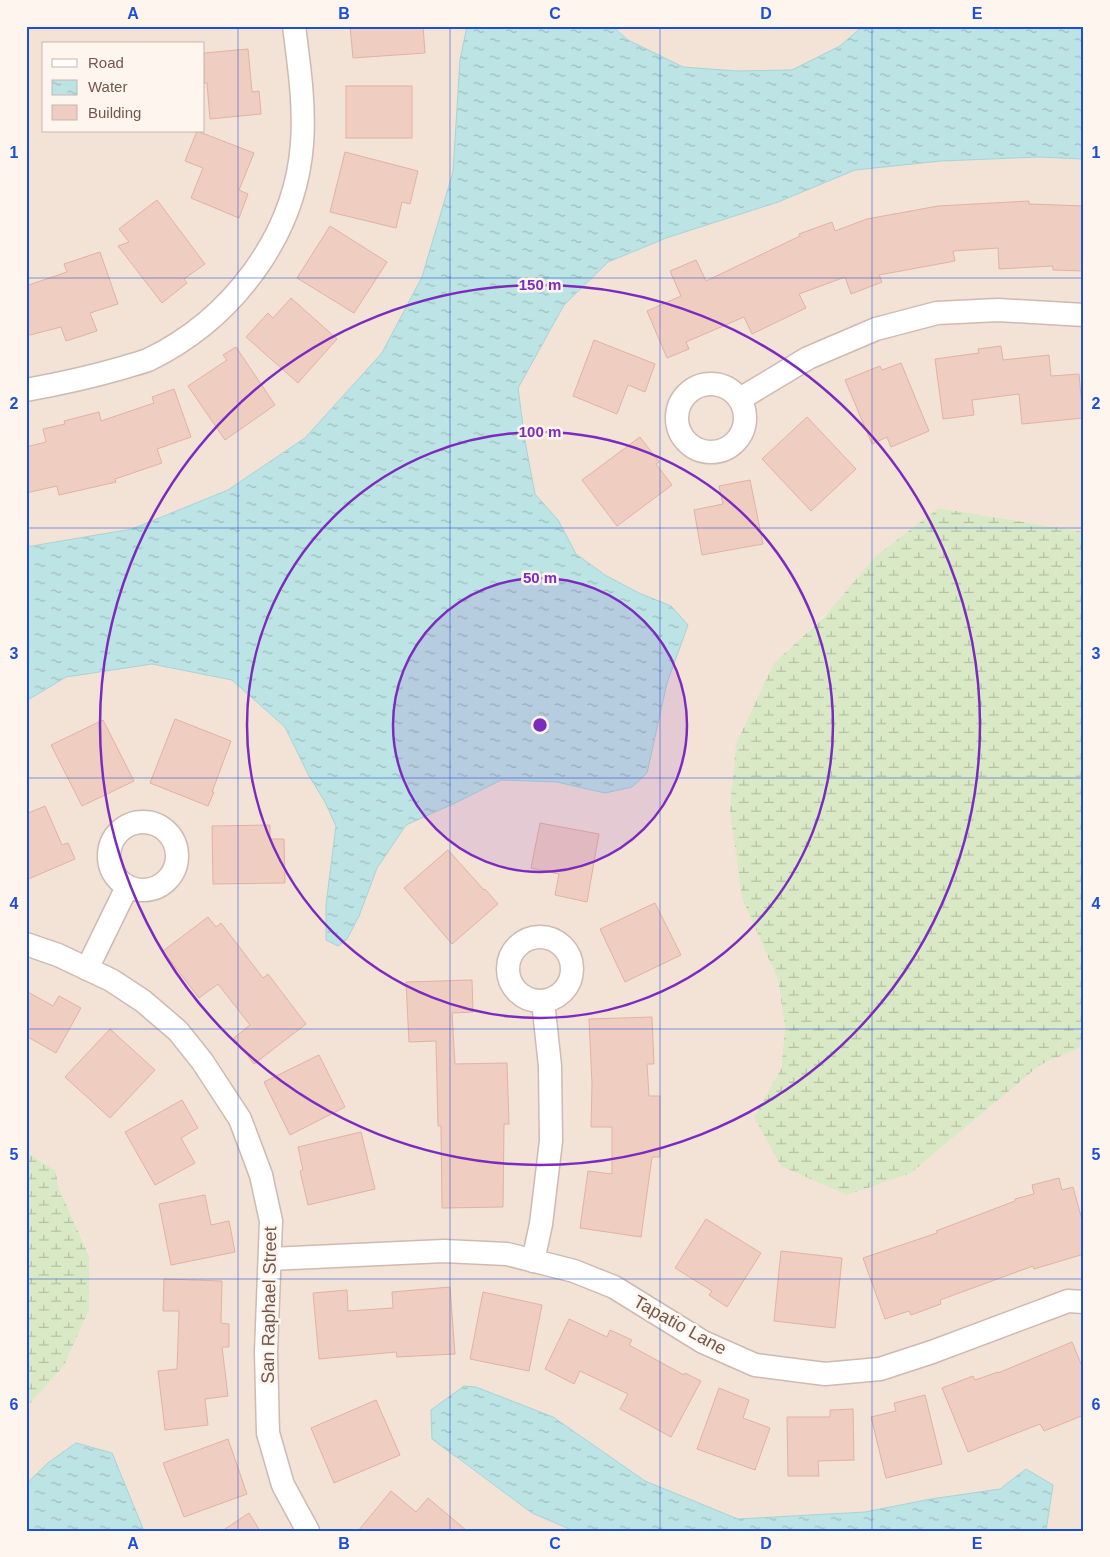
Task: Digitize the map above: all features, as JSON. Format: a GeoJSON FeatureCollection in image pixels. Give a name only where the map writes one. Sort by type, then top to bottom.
{"type":"FeatureCollection","features":[{"type":"Feature","properties":{"kind":"street"},"geometry":{"type":"LineString","coordinates":[[26,390],[97,375],[147,360],[195,332],[236,293],[261,263],[282,222],[297,179],[302,143],[301,81],[294,26]]}},
{"type":"Feature","properties":{"kind":"street"},"geometry":{"type":"LineString","coordinates":[[740,400],[808,358],[876,329],[936,313],[998,310],[1084,315]]}},
{"type":"Feature","properties":{"kind":"street"},"geometry":{"type":"LineString","coordinates":[[88,969],[127,887]]}},
{"type":"Feature","properties":{"kind":"street","name":"San Raphael Street"},"geometry":{"type":"LineString","coordinates":[[26,944],[58,955],[111,980],[143,1001],[178,1031],[202,1061],[240,1119],[261,1175],[271,1221],[266,1352],[268,1433],[283,1485],[308,1531]]}},
{"type":"Feature","properties":{"kind":"street"},"geometry":{"type":"LineString","coordinates":[[533,1261],[541,1224],[551,1141],[550,1066],[543,1001]]}},
{"type":"Feature","properties":{"kind":"street","name":"Tapatio Lane"},"geometry":{"type":"LineString","coordinates":[[270,1259],[444,1251],[507,1254],[574,1271],[614,1287],[703,1342],[755,1365],[825,1374],[880,1369],[932,1352],[1068,1301],[1084,1302]]}},
{"type":"Feature","properties":{"kind":"shaded area"},"geometry":{"type":"Polygon","coordinates":[[[26,26],[467,26],[460,60],[453,172],[422,277],[382,353],[305,438],[228,490],[132,529],[26,547],[26,26]]]}},
{"type":"Feature","properties":{"kind":"shaded area"},"geometry":{"type":"Polygon","coordinates":[[[612,26],[863,26],[840,46],[792,70],[737,71],[683,67],[628,40],[612,26]]]}},
{"type":"Feature","properties":{"kind":"shaded area"},"geometry":{"type":"Polygon","coordinates":[[[1039,157],[1084,159],[1084,532],[939,508],[774,663],[742,898],[778,980],[785,1026],[781,1069],[755,1117],[911,1173],[1040,1065],[1084,1046],[1084,1531],[1046,1531],[1053,1485],[1026,1469],[1000,1489],[931,1499],[865,1512],[738,1519],[645,1481],[553,1417],[456,1458],[532,1513],[574,1531],[144,1531],[112,1453],[49,1462],[26,1484],[26,1408],[64,1366],[89,1310],[89,1254],[59,1188],[55,1170],[26,1152],[26,701],[66,677],[152,664],[232,680],[285,727],[336,826],[326,905],[347,939],[359,916],[377,868],[406,825],[501,780],[557,782],[605,793],[667,683],[688,625],[671,606],[639,593],[605,575],[575,554],[558,520],[535,494],[518,388],[564,305],[608,262],[666,238],[778,202],[855,170],[941,161],[1039,157]]]}},
{"type":"Feature","properties":{"kind":"green space"},"geometry":{"type":"Polygon","coordinates":[[[939,508],[1084,532],[1084,1046],[1040,1065],[911,1173],[847,1195],[781,1166],[754,1117],[781,1069],[785,1026],[778,980],[742,898],[730,811],[736,744],[774,663],[825,616],[876,556],[939,508]]]}},
{"type":"Feature","properties":{"kind":"green space"},"geometry":{"type":"Polygon","coordinates":[[[26,1152],[55,1170],[59,1188],[89,1255],[89,1310],[64,1366],[26,1408],[26,1152]]]}},
{"type":"Feature","properties":{"kind":"water"},"geometry":{"type":"Polygon","coordinates":[[[467,26],[612,26],[628,40],[683,67],[737,71],[792,70],[840,46],[863,26],[1084,26],[1084,159],[1039,157],[941,161],[855,170],[778,202],[666,238],[608,262],[564,305],[518,388],[535,494],[558,520],[576,554],[605,575],[639,593],[671,606],[688,625],[667,683],[647,773],[632,787],[605,793],[557,782],[501,780],[406,825],[377,868],[359,916],[347,939],[338,946],[326,940],[326,905],[336,826],[285,727],[232,680],[152,664],[66,677],[26,701],[26,547],[132,529],[228,490],[305,438],[382,353],[422,277],[453,172],[460,60],[467,26]]]}},
{"type":"Feature","properties":{"kind":"water"},"geometry":{"type":"Polygon","coordinates":[[[464,1386],[476,1387],[553,1417],[645,1481],[738,1519],[865,1512],[931,1499],[1000,1489],[1026,1469],[1053,1485],[1046,1531],[574,1531],[532,1513],[432,1439],[431,1410],[464,1386]]]}},
{"type":"Feature","properties":{"kind":"water"},"geometry":{"type":"Polygon","coordinates":[[[76,1443],[112,1453],[144,1531],[26,1531],[26,1484],[49,1462],[76,1443]]]}},
{"type":"Feature","properties":{"kind":"building"},"geometry":{"type":"Polygon","coordinates":[[[350,26],[423,26],[425,53],[353,58],[350,26]]]}},
{"type":"Feature","properties":{"kind":"building"},"geometry":{"type":"Polygon","coordinates":[[[248,49],[252,92],[259,91],[261,114],[210,119],[207,83],[205,83],[205,53],[248,49]]]}},
{"type":"Feature","properties":{"kind":"building"},"geometry":{"type":"Polygon","coordinates":[[[346,86],[412,86],[412,138],[346,138],[346,86]]]}},
{"type":"Feature","properties":{"kind":"building"},"geometry":{"type":"Polygon","coordinates":[[[197,132],[254,153],[239,190],[248,194],[239,218],[191,198],[203,168],[185,161],[197,132]]]}},
{"type":"Feature","properties":{"kind":"building"},"geometry":{"type":"Polygon","coordinates":[[[345,152],[418,171],[410,204],[402,202],[396,228],[330,212],[345,152]]]}},
{"type":"Feature","properties":{"kind":"building"},"geometry":{"type":"Polygon","coordinates":[[[157,200],[205,264],[184,279],[187,283],[162,303],[118,246],[129,242],[119,229],[157,200]]]}},
{"type":"Feature","properties":{"kind":"building"},"geometry":{"type":"Polygon","coordinates":[[[1029,201],[1029,204],[1084,206],[1084,271],[1053,270],[1053,266],[999,269],[998,248],[953,251],[955,261],[879,275],[882,282],[851,294],[845,277],[799,294],[806,308],[752,334],[744,317],[686,342],[689,349],[667,358],[647,311],[681,296],[670,271],[696,260],[706,281],[800,236],[799,234],[832,222],[835,231],[867,219],[938,206],[1029,201]]]}},
{"type":"Feature","properties":{"kind":"building"},"geometry":{"type":"Polygon","coordinates":[[[330,226],[387,262],[354,313],[297,278],[330,226]]]}},
{"type":"Feature","properties":{"kind":"building"},"geometry":{"type":"Polygon","coordinates":[[[100,252],[118,304],[90,313],[97,331],[66,341],[61,327],[26,336],[26,286],[67,272],[64,264],[100,252]]]}},
{"type":"Feature","properties":{"kind":"building"},"geometry":{"type":"Polygon","coordinates":[[[291,298],[337,339],[298,383],[246,337],[268,313],[273,318],[291,298]]]}},
{"type":"Feature","properties":{"kind":"building"},"geometry":{"type":"Polygon","coordinates":[[[594,340],[655,364],[645,392],[628,385],[617,414],[573,396],[594,340]]]}},
{"type":"Feature","properties":{"kind":"building"},"geometry":{"type":"Polygon","coordinates":[[[1001,346],[1003,360],[1049,355],[1051,376],[1079,374],[1083,418],[1022,424],[1019,394],[972,400],[974,415],[943,419],[935,359],[979,353],[978,349],[1001,346]]]}},
{"type":"Feature","properties":{"kind":"building"},"geometry":{"type":"Polygon","coordinates":[[[236,347],[275,405],[225,440],[188,386],[227,360],[223,355],[236,347]]]}},
{"type":"Feature","properties":{"kind":"building"},"geometry":{"type":"Polygon","coordinates":[[[901,363],[929,431],[891,447],[887,437],[872,444],[845,380],[880,366],[882,370],[901,363]]]}},
{"type":"Feature","properties":{"kind":"building"},"geometry":{"type":"Polygon","coordinates":[[[174,389],[191,437],[157,449],[162,463],[115,479],[116,482],[59,495],[57,486],[26,493],[26,447],[46,442],[43,429],[65,424],[64,421],[99,412],[101,421],[154,403],[152,397],[174,389]]]}},
{"type":"Feature","properties":{"kind":"building"},"geometry":{"type":"Polygon","coordinates":[[[807,417],[856,469],[811,511],[762,459],[807,417]]]}},
{"type":"Feature","properties":{"kind":"building"},"geometry":{"type":"Polygon","coordinates":[[[640,437],[659,462],[656,464],[672,485],[617,526],[582,480],[640,437]]]}},
{"type":"Feature","properties":{"kind":"building"},"geometry":{"type":"Polygon","coordinates":[[[750,480],[763,544],[702,555],[694,510],[723,504],[719,486],[750,480]]]}},
{"type":"Feature","properties":{"kind":"building"},"geometry":{"type":"Polygon","coordinates":[[[175,719],[231,741],[208,806],[150,783],[175,719]]]}},
{"type":"Feature","properties":{"kind":"building"},"geometry":{"type":"Polygon","coordinates":[[[103,720],[134,781],[82,806],[51,745],[103,720]]]}},
{"type":"Feature","properties":{"kind":"building"},"geometry":{"type":"Polygon","coordinates":[[[45,806],[62,845],[68,843],[75,859],[26,880],[26,814],[45,806]]]}},
{"type":"Feature","properties":{"kind":"building"},"geometry":{"type":"Polygon","coordinates":[[[540,823],[599,834],[587,902],[555,895],[559,874],[531,868],[540,823]]]}},
{"type":"Feature","properties":{"kind":"building"},"geometry":{"type":"Polygon","coordinates":[[[270,825],[270,839],[284,839],[285,883],[213,884],[212,826],[270,825]]]}},
{"type":"Feature","properties":{"kind":"building"},"geometry":{"type":"Polygon","coordinates":[[[448,850],[498,904],[452,944],[404,888],[448,850]]]}},
{"type":"Feature","properties":{"kind":"building"},"geometry":{"type":"Polygon","coordinates":[[[655,903],[681,955],[625,982],[600,929],[655,903]]]}},
{"type":"Feature","properties":{"kind":"building"},"geometry":{"type":"Polygon","coordinates":[[[208,917],[216,927],[221,923],[263,978],[268,974],[306,1024],[254,1064],[234,1038],[250,1025],[218,984],[199,998],[163,951],[208,917]]]}},
{"type":"Feature","properties":{"kind":"building"},"geometry":{"type":"Polygon","coordinates":[[[472,980],[473,1012],[452,1013],[455,1064],[507,1063],[509,1124],[504,1124],[503,1207],[442,1208],[441,1126],[438,1126],[436,1041],[409,1042],[406,982],[472,980]]]}},
{"type":"Feature","properties":{"kind":"building"},"geometry":{"type":"Polygon","coordinates":[[[26,991],[53,1006],[59,996],[81,1008],[56,1053],[26,1036],[26,991]]]}},
{"type":"Feature","properties":{"kind":"building"},"geometry":{"type":"Polygon","coordinates":[[[652,1017],[654,1064],[647,1064],[649,1096],[660,1096],[660,1157],[652,1157],[641,1237],[580,1228],[588,1171],[612,1174],[612,1127],[591,1127],[592,1084],[589,1019],[652,1017]]]}},
{"type":"Feature","properties":{"kind":"building"},"geometry":{"type":"Polygon","coordinates":[[[110,1029],[155,1070],[110,1118],[65,1077],[110,1029]]]}},
{"type":"Feature","properties":{"kind":"building"},"geometry":{"type":"Polygon","coordinates":[[[319,1055],[345,1107],[290,1135],[264,1082],[319,1055]]]}},
{"type":"Feature","properties":{"kind":"building"},"geometry":{"type":"Polygon","coordinates":[[[182,1100],[198,1128],[181,1138],[195,1163],[155,1185],[125,1132],[182,1100]]]}},
{"type":"Feature","properties":{"kind":"building"},"geometry":{"type":"Polygon","coordinates":[[[361,1132],[375,1189],[308,1205],[300,1171],[303,1170],[298,1147],[361,1132]]]}},
{"type":"Feature","properties":{"kind":"building"},"geometry":{"type":"Polygon","coordinates":[[[1059,1178],[1062,1190],[1073,1187],[1084,1227],[1084,1254],[1034,1269],[1033,1266],[940,1300],[941,1304],[911,1315],[909,1311],[885,1319],[863,1258],[937,1233],[936,1231],[1015,1201],[1015,1199],[1034,1194],[1032,1185],[1059,1178]]]}},
{"type":"Feature","properties":{"kind":"building"},"geometry":{"type":"Polygon","coordinates":[[[205,1195],[211,1225],[229,1221],[235,1252],[171,1265],[159,1204],[205,1195]]]}},
{"type":"Feature","properties":{"kind":"building"},"geometry":{"type":"Polygon","coordinates":[[[706,1219],[761,1253],[727,1307],[709,1295],[712,1291],[675,1268],[706,1219]]]}},
{"type":"Feature","properties":{"kind":"building"},"geometry":{"type":"Polygon","coordinates":[[[781,1251],[842,1258],[835,1328],[774,1321],[781,1251]]]}},
{"type":"Feature","properties":{"kind":"building"},"geometry":{"type":"Polygon","coordinates":[[[164,1279],[222,1281],[221,1323],[229,1324],[229,1347],[222,1347],[228,1396],[205,1399],[208,1425],[165,1430],[158,1371],[177,1369],[179,1311],[163,1311],[164,1279]]]}},
{"type":"Feature","properties":{"kind":"building"},"geometry":{"type":"Polygon","coordinates":[[[450,1287],[455,1354],[397,1357],[396,1352],[319,1359],[313,1293],[347,1290],[348,1311],[393,1308],[392,1292],[450,1287]]]}},
{"type":"Feature","properties":{"kind":"building"},"geometry":{"type":"Polygon","coordinates":[[[483,1292],[542,1305],[529,1371],[470,1359],[483,1292]]]}},
{"type":"Feature","properties":{"kind":"building"},"geometry":{"type":"Polygon","coordinates":[[[569,1319],[607,1337],[610,1330],[632,1340],[629,1345],[684,1375],[685,1373],[701,1381],[671,1437],[620,1409],[628,1394],[580,1371],[574,1384],[545,1369],[569,1319]]]}},
{"type":"Feature","properties":{"kind":"building"},"geometry":{"type":"Polygon","coordinates":[[[1072,1342],[1084,1371],[1084,1415],[1044,1431],[1040,1424],[968,1452],[942,1388],[973,1376],[975,1380],[998,1373],[1072,1342]]]}},
{"type":"Feature","properties":{"kind":"building"},"geometry":{"type":"Polygon","coordinates":[[[719,1388],[749,1400],[743,1418],[770,1428],[755,1470],[697,1449],[719,1388]]]}},
{"type":"Feature","properties":{"kind":"building"},"geometry":{"type":"Polygon","coordinates":[[[925,1395],[942,1464],[886,1478],[871,1417],[896,1411],[894,1403],[925,1395]]]}},
{"type":"Feature","properties":{"kind":"building"},"geometry":{"type":"Polygon","coordinates":[[[376,1400],[400,1455],[334,1483],[311,1428],[376,1400]]]}},
{"type":"Feature","properties":{"kind":"building"},"geometry":{"type":"Polygon","coordinates":[[[853,1409],[854,1460],[818,1461],[819,1476],[788,1476],[787,1417],[830,1417],[830,1410],[853,1409]]]}},
{"type":"Feature","properties":{"kind":"building"},"geometry":{"type":"Polygon","coordinates":[[[228,1439],[247,1494],[184,1517],[163,1463],[228,1439]]]}},
{"type":"Feature","properties":{"kind":"building"},"geometry":{"type":"Polygon","coordinates":[[[391,1491],[416,1512],[428,1498],[467,1531],[358,1531],[391,1491]]]}},
{"type":"Feature","properties":{"kind":"building"},"geometry":{"type":"Polygon","coordinates":[[[249,1513],[260,1531],[222,1531],[249,1513]]]}}]}
